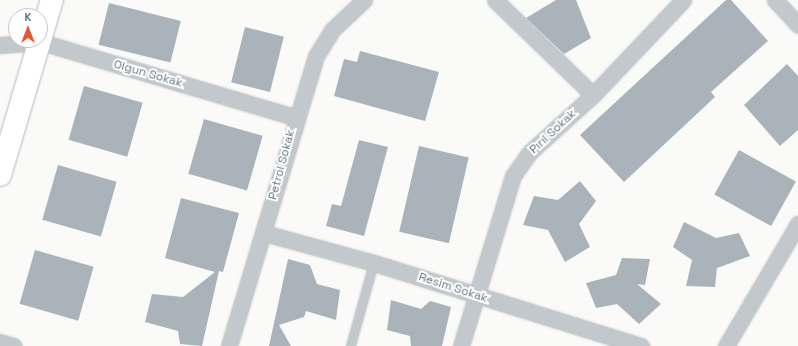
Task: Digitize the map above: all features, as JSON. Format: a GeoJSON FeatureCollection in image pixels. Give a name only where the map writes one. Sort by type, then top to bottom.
{"type":"FeatureCollection","features":[{"type":"Feature","properties":{"kind":"main road"},"geometry":{"type":"LineString","coordinates":[[48,15],[52,0]]}},
{"type":"Feature","properties":{"kind":"main road"},"geometry":{"type":"LineString","coordinates":[[0,175],[39,48]]}},
{"type":"Feature","properties":{"kind":"street","name":"Petrol Sokak"},"geometry":{"type":"LineString","coordinates":[[229,346],[264,233],[295,117],[316,56],[332,30],[364,0]]}},
{"type":"Feature","properties":{"kind":"street"},"geometry":{"type":"LineString","coordinates":[[495,0],[593,94]]}},
{"type":"Feature","properties":{"kind":"street","name":"Pırıl Sokak"},"geometry":{"type":"LineString","coordinates":[[461,346],[474,295],[513,176],[530,152],[593,94],[683,0]]}},
{"type":"Feature","properties":{"kind":"street"},"geometry":{"type":"LineString","coordinates":[[775,0],[798,25]]}},
{"type":"Feature","properties":{"kind":"street","name":"Olgun Sokak"},"geometry":{"type":"LineString","coordinates":[[48,44],[295,117]]}},
{"type":"Feature","properties":{"kind":"street"},"geometry":{"type":"LineString","coordinates":[[726,346],[798,224]]}},
{"type":"Feature","properties":{"kind":"street","name":"Resim Sokak"},"geometry":{"type":"LineString","coordinates":[[264,233],[374,263],[641,346]]}},
{"type":"Feature","properties":{"kind":"street"},"geometry":{"type":"LineString","coordinates":[[0,342],[13,346]]}},
{"type":"Feature","properties":{"kind":"lane"},"geometry":{"type":"LineString","coordinates":[[351,346],[374,263]]}},
{"type":"Feature","properties":{"kind":"building"},"geometry":{"type":"Polygon","coordinates":[[[556,0],[576,0],[591,38],[564,54],[526,18],[556,0]]]}},
{"type":"Feature","properties":{"kind":"building"},"geometry":{"type":"Polygon","coordinates":[[[726,0],[731,0],[768,41],[711,92],[715,97],[624,182],[580,135],[726,0]]]}},
{"type":"Feature","properties":{"kind":"building"},"geometry":{"type":"Polygon","coordinates":[[[109,3],[181,21],[170,63],[99,45],[109,3]]]}},
{"type":"Feature","properties":{"kind":"building"},"geometry":{"type":"Polygon","coordinates":[[[245,27],[284,37],[270,92],[231,82],[245,27]]]}},
{"type":"Feature","properties":{"kind":"building"},"geometry":{"type":"Polygon","coordinates":[[[360,51],[439,72],[425,121],[334,96],[344,59],[357,62],[360,51]]]}},
{"type":"Feature","properties":{"kind":"building"},"geometry":{"type":"Polygon","coordinates":[[[787,64],[798,76],[798,130],[780,146],[744,105],[787,64]]]}},
{"type":"Feature","properties":{"kind":"building"},"geometry":{"type":"Polygon","coordinates":[[[84,86],[143,103],[127,157],[69,140],[84,86]]]}},
{"type":"Feature","properties":{"kind":"building"},"geometry":{"type":"Polygon","coordinates":[[[204,119],[263,136],[247,191],[188,174],[204,119]]]}},
{"type":"Feature","properties":{"kind":"building"},"geometry":{"type":"Polygon","coordinates":[[[359,140],[388,147],[364,236],[326,226],[332,204],[341,206],[359,140]]]}},
{"type":"Feature","properties":{"kind":"building"},"geometry":{"type":"Polygon","coordinates":[[[419,146],[469,157],[449,243],[399,232],[419,146]]]}},
{"type":"Feature","properties":{"kind":"building"},"geometry":{"type":"Polygon","coordinates":[[[739,150],[796,182],[771,226],[714,195],[739,150]]]}},
{"type":"Feature","properties":{"kind":"building"},"geometry":{"type":"Polygon","coordinates":[[[58,165],[117,182],[101,237],[42,220],[58,165]]]}},
{"type":"Feature","properties":{"kind":"building"},"geometry":{"type":"Polygon","coordinates":[[[580,181],[596,201],[579,224],[590,247],[565,262],[548,230],[523,225],[534,196],[558,200],[580,181]]]}},
{"type":"Feature","properties":{"kind":"building"},"geometry":{"type":"Polygon","coordinates":[[[181,198],[239,213],[223,272],[219,271],[202,346],[180,344],[178,331],[145,322],[152,294],[183,297],[215,272],[165,258],[181,198]]]}},
{"type":"Feature","properties":{"kind":"building"},"geometry":{"type":"Polygon","coordinates":[[[684,222],[716,238],[739,233],[750,256],[717,268],[715,287],[686,286],[692,260],[673,247],[684,222]]]}},
{"type":"Feature","properties":{"kind":"building"},"geometry":{"type":"Polygon","coordinates":[[[35,250],[94,267],[78,321],[20,304],[35,250]]]}},
{"type":"Feature","properties":{"kind":"building"},"geometry":{"type":"Polygon","coordinates":[[[622,258],[650,259],[645,285],[637,284],[661,304],[639,324],[617,304],[596,308],[586,283],[616,275],[622,258]]]}},
{"type":"Feature","properties":{"kind":"building"},"geometry":{"type":"Polygon","coordinates":[[[288,259],[310,265],[317,284],[340,290],[336,320],[306,311],[304,317],[279,325],[291,346],[269,346],[288,259]]]}},
{"type":"Feature","properties":{"kind":"building"},"geometry":{"type":"Polygon","coordinates":[[[391,300],[421,309],[430,301],[451,307],[442,346],[411,346],[410,336],[387,330],[391,300]]]}}]}
